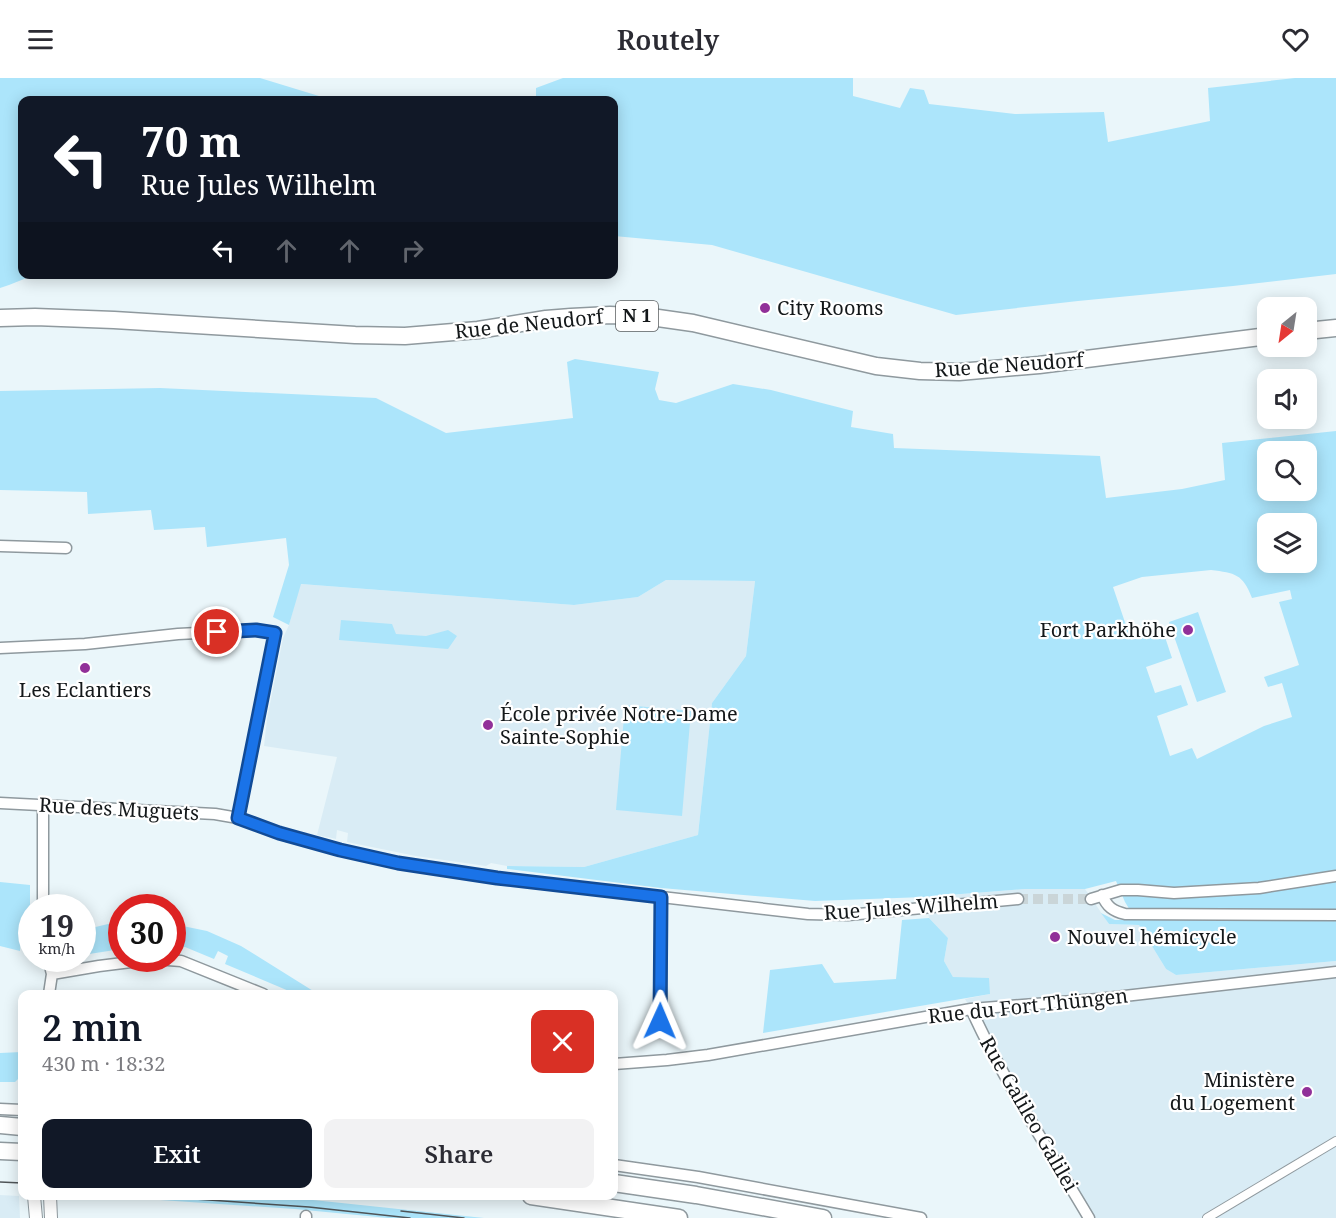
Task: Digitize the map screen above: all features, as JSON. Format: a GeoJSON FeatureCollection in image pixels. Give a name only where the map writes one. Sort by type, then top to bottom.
{"type":"FeatureCollection","features":[{"type":"Feature","properties":{"kind":"main road","name":"Rue de Neudorf"},"geometry":{"type":"LineString","coordinates":[[0,318],[114,320],[405,336],[458,332],[571,317],[610,315],[651,317],[693,323],[876,366],[920,371],[959,372],[1039,365],[1257,337]]}},
{"type":"Feature","properties":{"kind":"main road"},"geometry":{"type":"LineString","coordinates":[[1317,330],[1336,328]]}},
{"type":"Feature","properties":{"kind":"main road"},"geometry":{"type":"LineString","coordinates":[[0,1125],[18,1127]]}},
{"type":"Feature","properties":{"kind":"main road"},"geometry":{"type":"LineString","coordinates":[[0,1151],[18,1152]]}},
{"type":"Feature","properties":{"kind":"main road"},"geometry":{"type":"LineString","coordinates":[[618,1184],[823,1218]]}},
{"type":"Feature","properties":{"kind":"main road"},"geometry":{"type":"LineString","coordinates":[[554,1200],[634,1214],[679,1218]]}},
{"type":"Feature","properties":{"kind":"street"},"geometry":{"type":"LineString","coordinates":[[0,546],[66,548]]}},
{"type":"Feature","properties":{"kind":"street"},"geometry":{"type":"LineString","coordinates":[[0,648],[86,644],[189,633],[256,630],[275,633],[238,818]]}},
{"type":"Feature","properties":{"kind":"street","name":"Rue des Muguets"},"geometry":{"type":"LineString","coordinates":[[0,804],[200,813],[238,818]]}},
{"type":"Feature","properties":{"kind":"street"},"geometry":{"type":"LineString","coordinates":[[43,894],[44,806]]}},
{"type":"Feature","properties":{"kind":"street","name":"Rue Jules Wilhelm"},"geometry":{"type":"LineString","coordinates":[[238,818],[279,833],[398,863],[497,878],[808,914],[840,915],[1018,899]]}},
{"type":"Feature","properties":{"kind":"street"},"geometry":{"type":"LineString","coordinates":[[1336,876],[1259,888],[1174,893],[1121,890],[1097,897],[1114,911],[1125,914],[1336,915]]}},
{"type":"Feature","properties":{"kind":"street"},"geometry":{"type":"LineString","coordinates":[[660,1021],[661,897]]}},
{"type":"Feature","properties":{"kind":"street"},"geometry":{"type":"LineString","coordinates":[[50,990],[52,974],[155,959],[181,961],[253,990]]}},
{"type":"Feature","properties":{"kind":"street","name":"Rue du Fort Thüngen"},"geometry":{"type":"LineString","coordinates":[[618,1064],[708,1055],[971,1009],[1098,999],[1336,972]]}},
{"type":"Feature","properties":{"kind":"street","name":"Rue Galileo Galilei"},"geometry":{"type":"LineString","coordinates":[[971,1009],[1018,1099],[1089,1218]]}},
{"type":"Feature","properties":{"kind":"street"},"geometry":{"type":"LineString","coordinates":[[0,1108],[18,1110]]}},
{"type":"Feature","properties":{"kind":"street"},"geometry":{"type":"LineString","coordinates":[[1207,1218],[1336,1141]]}},
{"type":"Feature","properties":{"kind":"street"},"geometry":{"type":"LineString","coordinates":[[618,1166],[698,1177],[921,1218]]}},
{"type":"Feature","properties":{"kind":"street"},"geometry":{"type":"LineString","coordinates":[[696,1195],[698,1177]]}},
{"type":"Feature","properties":{"kind":"street"},"geometry":{"type":"LineString","coordinates":[[34,1200],[36,1218]]}},
{"type":"Feature","properties":{"kind":"street"},"geometry":{"type":"LineString","coordinates":[[50,1200],[51,1218]]}},
{"type":"Feature","properties":{"kind":"shaded area"},"geometry":{"type":"Polygon","coordinates":[[[0,78],[260,78],[319,96],[18,96],[18,279],[24,279],[0,288],[0,78]]]}},
{"type":"Feature","properties":{"kind":"shaded area"},"geometry":{"type":"Polygon","coordinates":[[[563,78],[853,78],[853,96],[900,108],[910,88],[924,90],[929,104],[1015,114],[1104,112],[1108,142],[1210,121],[1208,88],[1295,78],[1336,78],[1336,274],[956,315],[712,245],[618,236],[618,96],[536,96],[536,88],[563,78]]]}},
{"type":"Feature","properties":{"kind":"shaded area"},"geometry":{"type":"Polygon","coordinates":[[[575,359],[659,372],[655,389],[659,400],[676,403],[733,384],[771,390],[853,411],[851,427],[893,434],[894,448],[1100,456],[1106,498],[1182,489],[1225,480],[1222,443],[1336,431],[1336,961],[1176,975],[1166,969],[1139,925],[1109,924],[1101,913],[1115,920],[1136,920],[1116,881],[1085,889],[1024,889],[924,897],[815,901],[661,888],[507,869],[507,866],[584,867],[698,835],[712,703],[746,656],[755,581],[666,580],[638,597],[574,605],[301,584],[289,625],[273,617],[289,565],[286,538],[207,547],[205,527],[154,530],[151,510],[88,514],[87,492],[0,490],[0,391],[160,388],[376,398],[446,433],[573,418],[567,362],[575,359]],[[1211,570],[1142,577],[1113,587],[1131,640],[1157,631],[1156,627],[1161,625],[1172,658],[1146,667],[1155,693],[1181,685],[1188,705],[1157,716],[1170,756],[1192,748],[1197,759],[1264,726],[1292,717],[1282,683],[1268,687],[1264,677],[1299,665],[1279,602],[1292,599],[1290,590],[1252,598],[1245,584],[1237,576],[1211,570]]]}},
{"type":"Feature","properties":{"kind":"shaded area","name":"École privée Notre-Dame Sainte-Sophie"},"geometry":{"type":"Polygon","coordinates":[[[666,580],[755,581],[746,656],[712,703],[698,835],[584,867],[507,866],[491,863],[486,866],[416,856],[347,842],[348,833],[337,830],[336,839],[317,835],[337,757],[264,746],[283,638],[289,625],[300,584],[574,605],[638,597],[666,580]]]}},
{"type":"Feature","properties":{"kind":"shaded area"},"geometry":{"type":"Polygon","coordinates":[[[1198,612],[1226,692],[1197,702],[1169,622],[1198,612]]]}},
{"type":"Feature","properties":{"kind":"shaded area"},"geometry":{"type":"Polygon","coordinates":[[[341,620],[392,624],[396,634],[426,636],[448,630],[457,636],[448,649],[339,640],[341,620]]]}},
{"type":"Feature","properties":{"kind":"shaded area"},"geometry":{"type":"Polygon","coordinates":[[[625,705],[691,711],[682,816],[616,810],[625,705]]]}},
{"type":"Feature","properties":{"kind":"shaded area"},"geometry":{"type":"Polygon","coordinates":[[[0,882],[30,885],[30,894],[18,894],[18,950],[0,946],[0,882]]]}},
{"type":"Feature","properties":{"kind":"shaded area"},"geometry":{"type":"Polygon","coordinates":[[[1024,889],[1085,889],[1109,924],[1139,925],[1166,969],[1176,975],[1336,961],[1336,1218],[1089,1218],[965,999],[990,994],[953,977],[944,961],[948,938],[929,918],[925,897],[1024,889]]]}},
{"type":"Feature","properties":{"kind":"shaded area"},"geometry":{"type":"Polygon","coordinates":[[[929,918],[948,938],[944,961],[953,977],[989,978],[990,994],[763,1033],[770,970],[822,964],[834,983],[896,979],[902,920],[929,918]]]}},
{"type":"Feature","properties":{"kind":"shaded area"},"geometry":{"type":"Polygon","coordinates":[[[108,924],[108,951],[96,953],[96,927],[108,924]]]}},
{"type":"Feature","properties":{"kind":"shaded area"},"geometry":{"type":"Polygon","coordinates":[[[186,927],[207,931],[241,946],[312,990],[287,990],[225,964],[228,956],[218,951],[214,959],[186,947],[186,927]]]}},
{"type":"Feature","properties":{"kind":"shaded area"},"geometry":{"type":"Polygon","coordinates":[[[18,1052],[18,1079],[15,1082],[0,1082],[0,1053],[18,1052]]]}},
{"type":"Feature","properties":{"kind":"shaded area"},"geometry":{"type":"Polygon","coordinates":[[[0,1195],[18,1196],[20,1218],[0,1218],[0,1195]]]}},
{"type":"Feature","properties":{"kind":"shaded area"},"geometry":{"type":"Polygon","coordinates":[[[161,1200],[313,1200],[484,1218],[388,1218],[161,1200]]]}},
{"type":"Feature","properties":{"kind":"tunnel"},"geometry":{"type":"LineString","coordinates":[[1018,899],[1091,899]]}},
{"type":"Feature","properties":{"kind":"tram line"},"geometry":{"type":"LineString","coordinates":[[0,1182],[18,1183]]}},
{"type":"Feature","properties":{"kind":"tram line"},"geometry":{"type":"LineString","coordinates":[[208,1200],[309,1207],[410,1218]]}},
{"type":"Feature","properties":{"kind":"tram line"},"geometry":{"type":"LineString","coordinates":[[401,1211],[464,1218]]}},
{"type":"Feature","properties":{"kind":"place","name":"City Rooms"},"geometry":{"type":"Point","coordinates":[765,308]}},
{"type":"Feature","properties":{"kind":"place","name":"Fort Parkhöhe"},"geometry":{"type":"Point","coordinates":[1188,630]}},
{"type":"Feature","properties":{"kind":"place","name":"Les Eclantiers"},"geometry":{"type":"Point","coordinates":[85,668]}},
{"type":"Feature","properties":{"kind":"place","name":"École privée Notre-Dame Sainte-Sophie"},"geometry":{"type":"Point","coordinates":[488,725]}},
{"type":"Feature","properties":{"kind":"place","name":"Nouvel hémicycle"},"geometry":{"type":"Point","coordinates":[1055,937]}},
{"type":"Feature","properties":{"kind":"place","name":"Ministère du Logement"},"geometry":{"type":"Point","coordinates":[1307,1092]}},
{"type":"Feature","properties":{"kind":"route"},"geometry":{"type":"LineString","coordinates":[[217,632],[256,630],[275,633],[238,818],[279,833],[398,863],[497,878],[661,897],[660,1021]]}}]}
